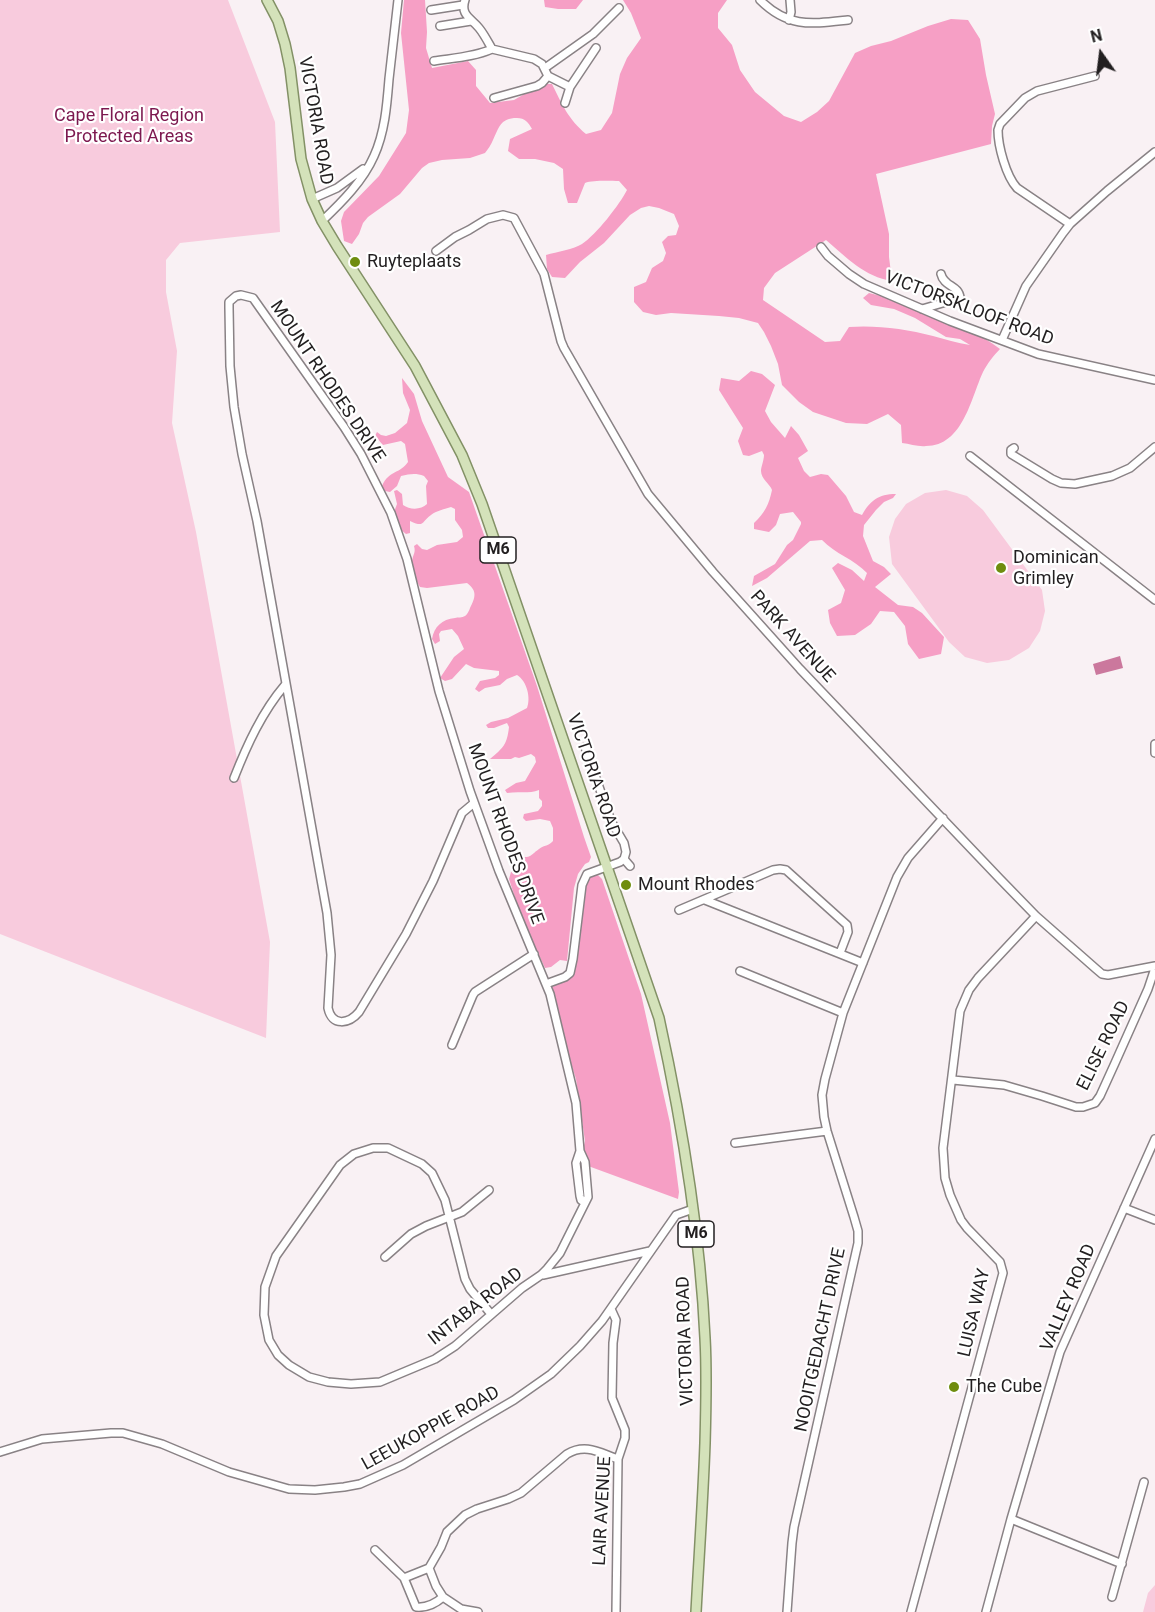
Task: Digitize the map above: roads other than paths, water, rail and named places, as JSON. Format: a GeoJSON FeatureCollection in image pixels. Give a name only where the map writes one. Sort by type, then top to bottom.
{"type":"FeatureCollection","features":[{"type":"Feature","properties":{"kind":"main road","name":"VICTORIA ROAD"},"geometry":{"type":"LineString","coordinates":[[267,0],[278,21],[288,56],[301,159],[312,199],[322,221],[415,366],[462,455],[482,504],[659,1018],[670,1068],[693,1209],[704,1311],[706,1391],[696,1612]]}},
{"type":"Feature","properties":{"kind":"street"},"geometry":{"type":"LineString","coordinates":[[322,221],[351,191],[370,163],[380,139],[385,117],[398,0]]}},
{"type":"Feature","properties":{"kind":"street"},"geometry":{"type":"LineString","coordinates":[[760,0],[777,15],[789,20],[811,22],[848,20]]}},
{"type":"Feature","properties":{"kind":"street"},"geometry":{"type":"LineString","coordinates":[[789,20],[790,0]]}},
{"type":"Feature","properties":{"kind":"street"},"geometry":{"type":"LineString","coordinates":[[431,10],[464,2],[465,14],[480,29],[492,49]]}},
{"type":"Feature","properties":{"kind":"street"},"geometry":{"type":"LineString","coordinates":[[494,98],[539,85],[546,72],[593,34],[619,8]]}},
{"type":"Feature","properties":{"kind":"street"},"geometry":{"type":"LineString","coordinates":[[440,26],[471,21]]}},
{"type":"Feature","properties":{"kind":"street"},"geometry":{"type":"LineString","coordinates":[[565,103],[570,87],[596,48]]}},
{"type":"Feature","properties":{"kind":"street"},"geometry":{"type":"LineString","coordinates":[[434,61],[468,56],[492,49],[534,59],[542,64],[546,72],[570,87]]}},
{"type":"Feature","properties":{"kind":"street"},"geometry":{"type":"LineString","coordinates":[[1070,224],[1017,188],[1012,182],[1008,174],[998,128],[1029,94],[1095,76]]}},
{"type":"Feature","properties":{"kind":"street"},"geometry":{"type":"LineString","coordinates":[[1002,340],[1026,286],[1070,224],[1125,175],[1155,152]]}},
{"type":"Feature","properties":{"kind":"street"},"geometry":{"type":"LineString","coordinates":[[312,199],[337,188],[370,163]]}},
{"type":"Feature","properties":{"kind":"street","name":"PARK AVENUE"},"geometry":{"type":"LineString","coordinates":[[436,251],[487,219],[503,214],[514,218],[544,274],[564,348],[648,494],[713,572],[800,669],[1036,916],[1102,974],[1112,975],[1155,967]]}},
{"type":"Feature","properties":{"kind":"street","name":"VICTORSKLOOF ROAD"},"geometry":{"type":"LineString","coordinates":[[821,247],[828,256],[860,282],[950,321],[1045,356],[1155,380]]}},
{"type":"Feature","properties":{"kind":"street"},"geometry":{"type":"LineString","coordinates":[[922,309],[960,298],[957,291],[946,283],[941,274]]}},
{"type":"Feature","properties":{"kind":"street","name":"MOUNT RHODES DRIVE"},"geometry":{"type":"LineString","coordinates":[[474,803],[462,813],[433,881],[406,934],[358,1012],[348,1021],[341,1022],[334,1019],[329,1013],[331,955],[327,913],[261,542],[234,407],[230,366],[229,308],[232,299],[241,295],[253,298],[361,454],[391,513],[407,559],[439,691],[474,803],[499,871],[546,984],[572,1083],[580,1151]]}},
{"type":"Feature","properties":{"kind":"street"},"geometry":{"type":"LineString","coordinates":[[1014,447],[1011,454],[1043,474],[1061,483],[1075,484],[1112,476],[1130,468],[1155,447]]}},
{"type":"Feature","properties":{"kind":"street"},"geometry":{"type":"LineString","coordinates":[[970,456],[1155,600]]}},
{"type":"Feature","properties":{"kind":"street"},"geometry":{"type":"LineString","coordinates":[[234,778],[241,759],[268,707],[285,685]]}},
{"type":"Feature","properties":{"kind":"street"},"geometry":{"type":"LineString","coordinates":[[1155,744],[1155,753]]}},
{"type":"Feature","properties":{"kind":"street"},"geometry":{"type":"LineString","coordinates":[[546,984],[560,980],[570,973],[584,879],[587,874],[624,859],[626,852],[624,843],[611,821],[585,747]]}},
{"type":"Feature","properties":{"kind":"street","name":"NOOITGEDACHT DRIVE"},"geometry":{"type":"LineString","coordinates":[[787,1612],[794,1527],[858,1243],[854,1217],[827,1131],[822,1106],[825,1079],[843,1013],[902,866],[943,818]]}},
{"type":"Feature","properties":{"kind":"street"},"geometry":{"type":"LineString","coordinates":[[624,859],[630,866]]}},
{"type":"Feature","properties":{"kind":"street"},"geometry":{"type":"LineString","coordinates":[[679,910],[773,870],[786,870],[847,926],[848,932],[840,953]]}},
{"type":"Feature","properties":{"kind":"street"},"geometry":{"type":"LineString","coordinates":[[705,900],[863,963]]}},
{"type":"Feature","properties":{"kind":"street","name":"LUISA WAY"},"geometry":{"type":"LineString","coordinates":[[911,1612],[1003,1273],[1000,1262],[961,1220],[945,1178],[943,1148],[960,1011],[969,990],[978,978],[1036,916]]}},
{"type":"Feature","properties":{"kind":"street"},"geometry":{"type":"LineString","coordinates":[[452,1045],[472,995],[534,954]]}},
{"type":"Feature","properties":{"kind":"street","name":"ELISE ROAD"},"geometry":{"type":"LineString","coordinates":[[953,1080],[1011,1087],[1076,1107],[1095,1103],[1115,1063],[1155,967]]}},
{"type":"Feature","properties":{"kind":"street"},"geometry":{"type":"LineString","coordinates":[[740,971],[843,1013]]}},
{"type":"Feature","properties":{"kind":"street"},"geometry":{"type":"LineString","coordinates":[[735,1143],[827,1131]]}},
{"type":"Feature","properties":{"kind":"street","name":"VALLEY ROAD"},"geometry":{"type":"LineString","coordinates":[[986,1612],[1060,1352],[1155,1139]]}},
{"type":"Feature","properties":{"kind":"street","name":"INTABA ROAD"},"geometry":{"type":"LineString","coordinates":[[491,1314],[470,1289],[465,1279],[445,1200],[432,1173],[422,1164],[388,1148],[373,1148],[354,1154],[340,1165],[276,1256],[265,1287],[264,1315],[269,1340],[289,1365],[309,1377],[328,1382],[351,1384],[380,1382],[435,1359],[455,1346],[522,1288],[541,1275],[560,1253],[584,1202],[580,1196],[576,1163],[580,1151]]}},
{"type":"Feature","properties":{"kind":"street"},"geometry":{"type":"LineString","coordinates":[[385,1257],[411,1234],[450,1218],[475,1204],[489,1191]]}},
{"type":"Feature","properties":{"kind":"street"},"geometry":{"type":"LineString","coordinates":[[1124,1208],[1155,1220]]}},
{"type":"Feature","properties":{"kind":"street","name":"LEEUKOPPIE ROAD"},"geometry":{"type":"LineString","coordinates":[[0,1452],[42,1439],[123,1433],[162,1444],[230,1472],[289,1489],[315,1490],[360,1484],[403,1465],[530,1390],[551,1374],[580,1346],[611,1308],[676,1215],[693,1209]]}},
{"type":"Feature","properties":{"kind":"street","name":"INTABA ROAD"},"geometry":{"type":"LineString","coordinates":[[541,1275],[650,1251]]}},
{"type":"Feature","properties":{"kind":"street","name":"LAIR AVENUE"},"geometry":{"type":"LineString","coordinates":[[611,1308],[616,1320],[613,1342],[612,1398],[625,1430],[625,1438],[618,1460],[616,1612]]}},
{"type":"Feature","properties":{"kind":"street"},"geometry":{"type":"LineString","coordinates":[[404,1578],[429,1568],[447,1532],[465,1515],[521,1493],[567,1454],[578,1449],[587,1449],[618,1460]]}},
{"type":"Feature","properties":{"kind":"street"},"geometry":{"type":"LineString","coordinates":[[1112,1597],[1144,1482]]}},
{"type":"Feature","properties":{"kind":"street"},"geometry":{"type":"LineString","coordinates":[[1011,1519],[1122,1564]]}},
{"type":"Feature","properties":{"kind":"street"},"geometry":{"type":"LineString","coordinates":[[375,1550],[404,1578],[413,1609],[426,1607],[443,1597]]}},
{"type":"Feature","properties":{"kind":"street"},"geometry":{"type":"LineString","coordinates":[[429,1568],[443,1597],[461,1609],[478,1612]]}},
{"type":"Feature","properties":{"kind":"place","name":"Ruyteplaats"},"geometry":{"type":"Point","coordinates":[355,262]}},
{"type":"Feature","properties":{"kind":"place","name":"Dominican Grimley"},"geometry":{"type":"Point","coordinates":[1001,568]}},
{"type":"Feature","properties":{"kind":"place","name":"Mount Rhodes"},"geometry":{"type":"Point","coordinates":[626,885]}},
{"type":"Feature","properties":{"kind":"place","name":"The Cube"},"geometry":{"type":"Point","coordinates":[954,1387]}},
{"type":"Feature","properties":{"kind":"park label","name":"Cape Floral Region Protected Areas"},"geometry":{"type":"Point","coordinates":[129,126]}}]}
